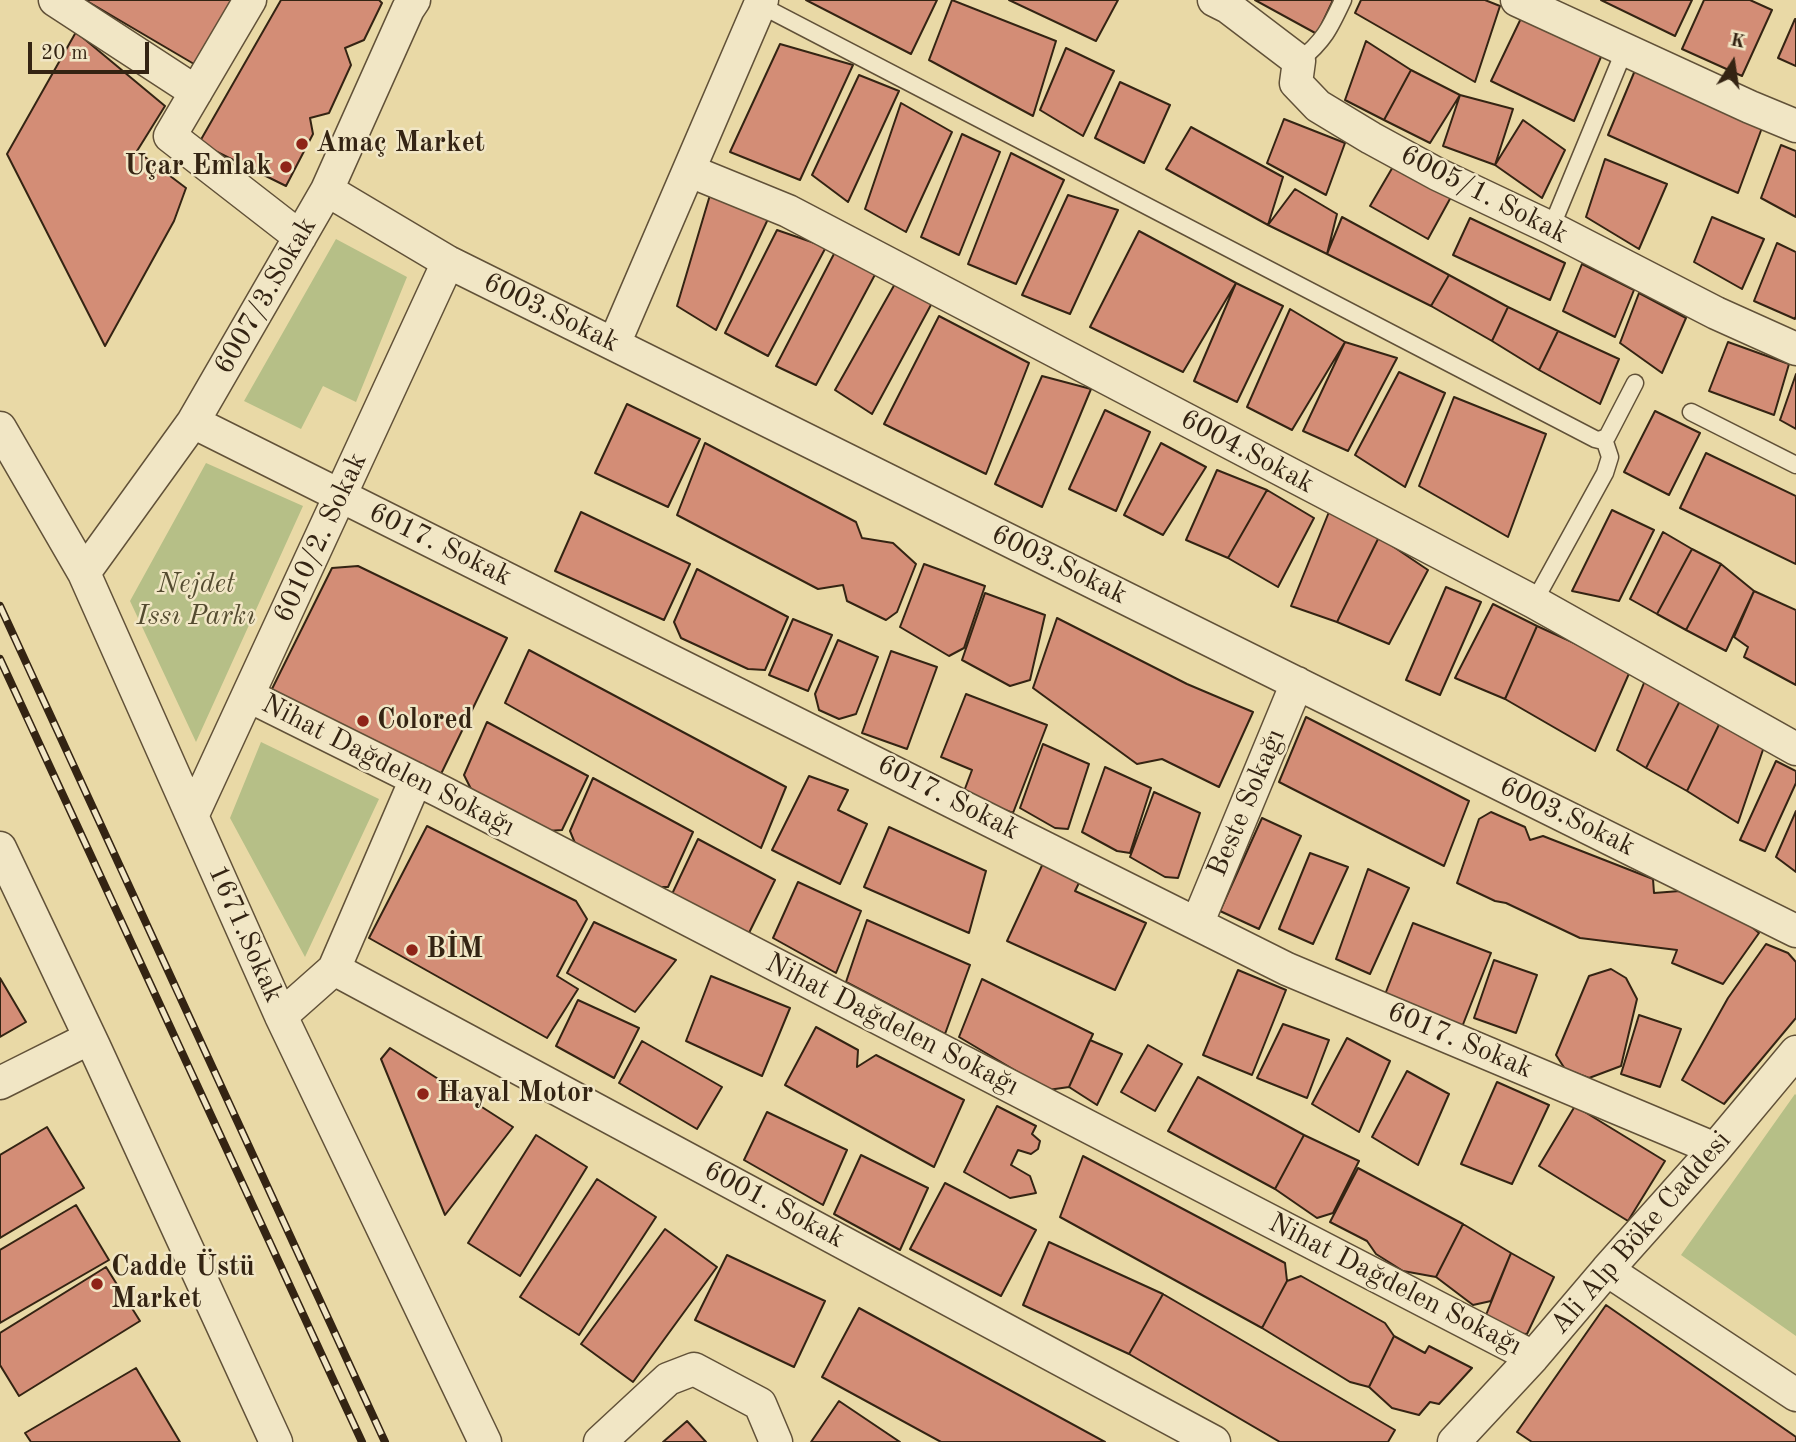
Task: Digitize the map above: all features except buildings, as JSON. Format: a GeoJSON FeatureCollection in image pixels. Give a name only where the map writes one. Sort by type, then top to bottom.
{"type":"FeatureCollection","features":[{"type":"Feature","properties":{"kind":"street"},"geometry":{"type":"LineString","coordinates":[[55,0],[196,92]]}},
{"type":"Feature","properties":{"kind":"street"},"geometry":{"type":"LineString","coordinates":[[250,0],[170,136],[300,237]]}},
{"type":"Feature","properties":{"kind":"street","name":"6007/3.Sokak"},"geometry":{"type":"LineString","coordinates":[[84,573],[193,422],[300,237],[327,190],[414,0]]}},
{"type":"Feature","properties":{"kind":"street"},"geometry":{"type":"LineString","coordinates":[[1214,0],[1228,7],[1299,61]]}},
{"type":"Feature","properties":{"kind":"street"},"geometry":{"type":"LineString","coordinates":[[1517,0],[1796,126]]}},
{"type":"Feature","properties":{"kind":"street"},"geometry":{"type":"LineString","coordinates":[[614,344],[761,2]]}},
{"type":"Feature","properties":{"kind":"street","name":"6005/1. Sokak"},"geometry":{"type":"LineString","coordinates":[[1299,61],[1296,83],[1318,106],[1371,138],[1437,174],[1716,313],[1796,349]]}},
{"type":"Feature","properties":{"kind":"street","name":"6004.Sokak"},"geometry":{"type":"LineString","coordinates":[[690,171],[788,211],[1534,601],[1796,749]]}},
{"type":"Feature","properties":{"kind":"street","name":"6003.Sokak"},"geometry":{"type":"LineString","coordinates":[[327,190],[448,262],[1796,931]]}},
{"type":"Feature","properties":{"kind":"street","name":"6010/2. Sokak"},"geometry":{"type":"LineString","coordinates":[[193,814],[448,262]]}},
{"type":"Feature","properties":{"kind":"street","name":"6017. Sokak"},"geometry":{"type":"LineString","coordinates":[[193,422],[1287,969],[1715,1149]]}},
{"type":"Feature","properties":{"kind":"street","name":"1671.Sokak"},"geometry":{"type":"LineString","coordinates":[[0,428],[84,573],[281,1016],[485,1442]]}},
{"type":"Feature","properties":{"kind":"street","name":"Beste Sokağı"},"geometry":{"type":"LineString","coordinates":[[1196,923],[1297,683]]}},
{"type":"Feature","properties":{"kind":"street","name":"Nihat Dağdelen Sokağı"},"geometry":{"type":"LineString","coordinates":[[249,695],[1533,1357]]}},
{"type":"Feature","properties":{"kind":"street"},"geometry":{"type":"LineString","coordinates":[[281,1016],[334,969],[416,779]]}},
{"type":"Feature","properties":{"kind":"street"},"geometry":{"type":"LineString","coordinates":[[0,848],[276,1442]]}},
{"type":"Feature","properties":{"kind":"street","name":"6001. Sokak"},"geometry":{"type":"LineString","coordinates":[[334,969],[1214,1442]]}},
{"type":"Feature","properties":{"kind":"street"},"geometry":{"type":"LineString","coordinates":[[0,1083],[90,1038]]}},
{"type":"Feature","properties":{"kind":"street","name":"Ali Alp Böke Caddesi"},"geometry":{"type":"LineString","coordinates":[[1454,1442],[1533,1357],[1606,1269],[1791,1068]]}},
{"type":"Feature","properties":{"kind":"street"},"geometry":{"type":"LineString","coordinates":[[1606,1269],[1796,1395]]}},
{"type":"Feature","properties":{"kind":"street"},"geometry":{"type":"LineString","coordinates":[[600,1442],[668,1379],[694,1369],[760,1404],[776,1442]]}},
{"type":"Feature","properties":{"kind":"lane"},"geometry":{"type":"LineString","coordinates":[[1299,61],[1324,37],[1343,0]]}},
{"type":"Feature","properties":{"kind":"lane"},"geometry":{"type":"LineString","coordinates":[[761,2],[1595,439],[1607,437],[1636,383]]}},
{"type":"Feature","properties":{"kind":"lane"},"geometry":{"type":"LineString","coordinates":[[1551,229],[1625,49]]}},
{"type":"Feature","properties":{"kind":"lane"},"geometry":{"type":"LineString","coordinates":[[1691,412],[1796,465]]}},
{"type":"Feature","properties":{"kind":"lane"},"geometry":{"type":"LineString","coordinates":[[1534,601],[1605,473],[1609,457],[1604,439]]}},
{"type":"Feature","properties":{"kind":"green space"},"geometry":{"type":"Polygon","coordinates":[[[336,239],[407,277],[356,402],[323,386],[301,429],[244,401],[336,239]]]}},
{"type":"Feature","properties":{"kind":"green space","name":"Nejdet Issı Parkı"},"geometry":{"type":"Polygon","coordinates":[[[206,463],[303,506],[196,742],[130,601],[206,463]]]}},
{"type":"Feature","properties":{"kind":"green space"},"geometry":{"type":"Polygon","coordinates":[[[261,742],[379,799],[305,957],[230,818],[261,742]]]}},
{"type":"Feature","properties":{"kind":"green space"},"geometry":{"type":"Polygon","coordinates":[[[1796,1095],[1796,1336],[1681,1255],[1796,1095]]]}},
{"type":"Feature","properties":{"kind":"railway"},"geometry":{"type":"LineString","coordinates":[[0,606],[385,1442]]}},
{"type":"Feature","properties":{"kind":"railway"},"geometry":{"type":"LineString","coordinates":[[0,659],[362,1442]]}},
{"type":"Feature","properties":{"kind":"place","name":"Amaç Market"},"geometry":{"type":"Point","coordinates":[302,144]}},
{"type":"Feature","properties":{"kind":"place","name":"Uçar Emlak"},"geometry":{"type":"Point","coordinates":[286,167]}},
{"type":"Feature","properties":{"kind":"place","name":"Colored"},"geometry":{"type":"Point","coordinates":[363,721]}},
{"type":"Feature","properties":{"kind":"place","name":"BİM"},"geometry":{"type":"Point","coordinates":[412,950]}},
{"type":"Feature","properties":{"kind":"place","name":"Hayal Motor"},"geometry":{"type":"Point","coordinates":[423,1094]}},
{"type":"Feature","properties":{"kind":"place","name":"Cadde Üstü Market"},"geometry":{"type":"Point","coordinates":[97,1284]}}]}
